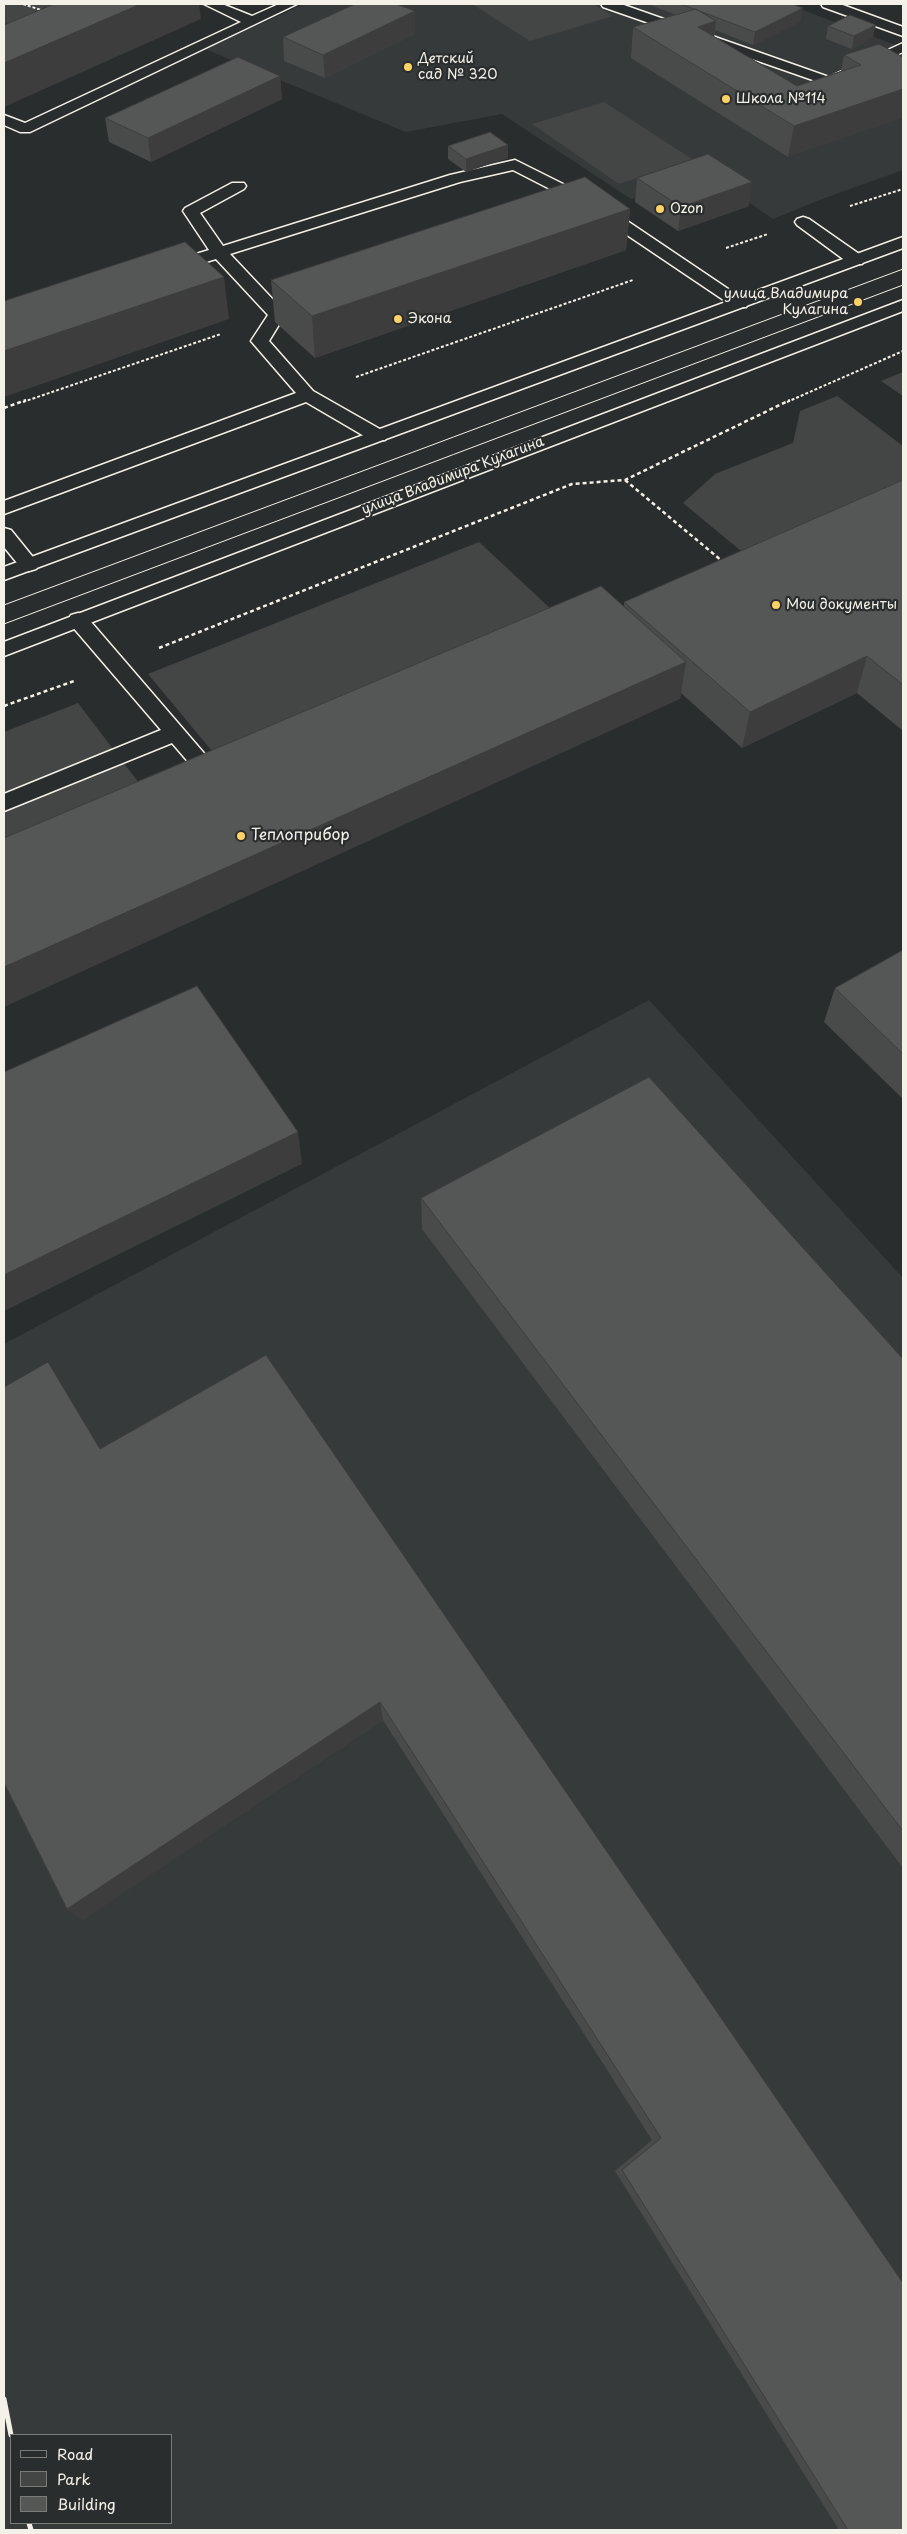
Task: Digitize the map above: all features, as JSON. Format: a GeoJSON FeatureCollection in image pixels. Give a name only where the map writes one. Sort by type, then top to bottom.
{"type":"FeatureCollection","features":[{"type":"Feature","properties":{"kind":"main road"},"geometry":{"type":"LineString","coordinates":[[211,4],[250,21]]}},
{"type":"Feature","properties":{"kind":"main road"},"geometry":{"type":"LineString","coordinates":[[4,118],[25,129],[250,21],[290,4]]}},
{"type":"Feature","properties":{"kind":"main road"},"geometry":{"type":"LineString","coordinates":[[608,4],[830,82],[903,47]]}},
{"type":"Feature","properties":{"kind":"main road"},"geometry":{"type":"LineString","coordinates":[[828,4],[903,32]]}},
{"type":"Feature","properties":{"kind":"main road"},"geometry":{"type":"LineString","coordinates":[[852,13],[866,4]]}},
{"type":"Feature","properties":{"kind":"main road"},"geometry":{"type":"LineString","coordinates":[[153,274],[218,251],[456,178],[515,165],[592,206],[740,303]]}},
{"type":"Feature","properties":{"kind":"main road"},"geometry":{"type":"LineString","coordinates":[[238,186],[191,211],[218,251],[277,314]]}},
{"type":"Feature","properties":{"kind":"main road"},"geometry":{"type":"LineString","coordinates":[[574,212],[592,206]]}},
{"type":"Feature","properties":{"kind":"main road"},"geometry":{"type":"LineString","coordinates":[[803,222],[856,260]]}},
{"type":"Feature","properties":{"kind":"main road"},"geometry":{"type":"LineString","coordinates":[[4,574],[903,242]]}},
{"type":"Feature","properties":{"kind":"main road"},"geometry":{"type":"LineString","coordinates":[[323,298],[277,314],[260,341],[307,395],[378,436]]}},
{"type":"Feature","properties":{"kind":"main road","name":"улица Владимира Кулагина"},"geometry":{"type":"LineString","coordinates":[[4,648],[903,305]]}},
{"type":"Feature","properties":{"kind":"main road"},"geometry":{"type":"LineString","coordinates":[[4,508],[307,395]]}},
{"type":"Feature","properties":{"kind":"main road"},"geometry":{"type":"LineString","coordinates":[[4,534],[29,565]]}},
{"type":"Feature","properties":{"kind":"main road"},"geometry":{"type":"LineString","coordinates":[[78,620],[204,766]]}},
{"type":"Feature","properties":{"kind":"main road"},"geometry":{"type":"LineString","coordinates":[[4,803],[175,733]]}},
{"type":"Feature","properties":{"kind":"path"},"geometry":{"type":"LineString","coordinates":[[23,4],[48,13]]}},
{"type":"Feature","properties":{"kind":"path"},"geometry":{"type":"LineString","coordinates":[[307,395],[680,263],[903,188]]}},
{"type":"Feature","properties":{"kind":"path"},"geometry":{"type":"LineString","coordinates":[[4,408],[277,314]]}},
{"type":"Feature","properties":{"kind":"path"},"geometry":{"type":"LineString","coordinates":[[4,706],[117,665],[572,484],[625,480],[788,401],[903,352]]}},
{"type":"Feature","properties":{"kind":"path"},"geometry":{"type":"LineString","coordinates":[[625,480],[726,564]]}},
{"type":"Feature","properties":{"kind":"shaded area","name":"Школа №114"},"geometry":{"type":"Polygon","coordinates":[[[305,4],[787,4],[903,48],[903,170],[773,219],[707,174],[631,199],[502,114],[406,132],[205,49],[305,4]]]}},
{"type":"Feature","properties":{"kind":"shaded area"},"geometry":{"type":"Polygon","coordinates":[[[649,1000],[903,1278],[903,2530],[4,2530],[4,1344],[649,1000]]]}},
{"type":"Feature","properties":{"kind":"green space"},"geometry":{"type":"Polygon","coordinates":[[[4,4],[106,4],[4,47],[4,4]]]}},
{"type":"Feature","properties":{"kind":"green space"},"geometry":{"type":"Polygon","coordinates":[[[472,4],[593,4],[613,16],[530,41],[472,4]]]}},
{"type":"Feature","properties":{"kind":"green space"},"geometry":{"type":"Polygon","coordinates":[[[604,102],[692,159],[619,184],[532,124],[604,102]]]}},
{"type":"Feature","properties":{"kind":"green space"},"geometry":{"type":"Polygon","coordinates":[[[903,372],[903,396],[881,381],[903,372]]]}},
{"type":"Feature","properties":{"kind":"green space"},"geometry":{"type":"Polygon","coordinates":[[[837,396],[903,446],[903,495],[752,560],[683,503],[715,474],[793,443],[800,411],[837,396]]]}},
{"type":"Feature","properties":{"kind":"green space"},"geometry":{"type":"Polygon","coordinates":[[[479,542],[566,623],[226,768],[148,674],[479,542]]]}},
{"type":"Feature","properties":{"kind":"green space"},"geometry":{"type":"Polygon","coordinates":[[[78,703],[152,800],[4,863],[4,732],[78,703]]]}},
{"type":"Feature","properties":{"kind":"building"},"geometry":{"type":"Polygon","coordinates":[[[54,4],[141,4],[4,63],[4,25],[54,4]]]}},
{"type":"Feature","properties":{"kind":"building"},"geometry":{"type":"Polygon","coordinates":[[[355,4],[396,4],[415,11],[323,55],[283,37],[355,4]]]}},
{"type":"Feature","properties":{"kind":"building"},"geometry":{"type":"Polygon","coordinates":[[[681,4],[792,4],[803,8],[755,32],[681,4]]]}},
{"type":"Feature","properties":{"kind":"building"},"geometry":{"type":"Polygon","coordinates":[[[696,9],[716,21],[698,27],[797,86],[861,65],[844,55],[879,44],[903,57],[903,89],[794,126],[633,27],[696,9]]]}},
{"type":"Feature","properties":{"kind":"building"},"geometry":{"type":"Polygon","coordinates":[[[850,15],[876,25],[854,36],[828,26],[850,15]]]}},
{"type":"Feature","properties":{"kind":"building"},"geometry":{"type":"Polygon","coordinates":[[[238,57],[280,76],[148,138],[105,118],[238,57]]]}},
{"type":"Feature","properties":{"kind":"building"},"geometry":{"type":"Polygon","coordinates":[[[490,132],[508,145],[466,159],[448,146],[490,132]]]}},
{"type":"Feature","properties":{"kind":"building"},"geometry":{"type":"Polygon","coordinates":[[[708,154],[752,182],[681,207],[637,178],[708,154]]]}},
{"type":"Feature","properties":{"kind":"building"},"geometry":{"type":"Polygon","coordinates":[[[585,177],[630,209],[312,316],[271,280],[585,177]]]}},
{"type":"Feature","properties":{"kind":"building"},"geometry":{"type":"Polygon","coordinates":[[[185,242],[224,277],[4,351],[4,301],[185,242]]]}},
{"type":"Feature","properties":{"kind":"building"},"geometry":{"type":"Polygon","coordinates":[[[903,480],[903,685],[867,656],[750,712],[624,602],[903,480]]]}},
{"type":"Feature","properties":{"kind":"building","name":"Теплоприбор"},"geometry":{"type":"Polygon","coordinates":[[[601,586],[686,662],[4,967],[4,838],[601,586]]]}},
{"type":"Feature","properties":{"kind":"building"},"geometry":{"type":"Polygon","coordinates":[[[903,950],[903,1054],[835,988],[903,950]]]}},
{"type":"Feature","properties":{"kind":"building"},"geometry":{"type":"Polygon","coordinates":[[[197,986],[298,1132],[4,1275],[4,1072],[197,986]]]}},
{"type":"Feature","properties":{"kind":"building"},"geometry":{"type":"Polygon","coordinates":[[[649,1077],[903,1359],[903,1831],[421,1198],[649,1077]]]}},
{"type":"Feature","properties":{"kind":"building"},"geometry":{"type":"Polygon","coordinates":[[[266,1355],[903,2283],[903,2530],[848,2530],[622,2170],[661,2138],[380,1702],[67,1909],[4,1783],[4,1387],[48,1362],[100,1449],[266,1355]]]}},
{"type":"Feature","properties":{"kind":"tram line"},"geometry":{"type":"LineString","coordinates":[[4,605],[903,269]]}},
{"type":"Feature","properties":{"kind":"tram line"},"geometry":{"type":"LineString","coordinates":[[4,624],[903,285]]}},
{"type":"Feature","properties":{"kind":"railway"},"geometry":{"type":"LineString","coordinates":[[4,2399],[11,2434]]}},
{"type":"Feature","properties":{"kind":"railway"},"geometry":{"type":"LineString","coordinates":[[29,2524],[31,2530]]}},
{"type":"Feature","properties":{"kind":"place","name":"Детский сад № 320"},"geometry":{"type":"Point","coordinates":[408,67]}},
{"type":"Feature","properties":{"kind":"place","name":"Школа №114"},"geometry":{"type":"Point","coordinates":[726,99]}},
{"type":"Feature","properties":{"kind":"place","name":"Ozon"},"geometry":{"type":"Point","coordinates":[660,209]}},
{"type":"Feature","properties":{"kind":"place","name":"улица Владимира Кулагина"},"geometry":{"type":"Point","coordinates":[858,302]}},
{"type":"Feature","properties":{"kind":"place","name":"Экона"},"geometry":{"type":"Point","coordinates":[398,319]}},
{"type":"Feature","properties":{"kind":"place","name":"Мои документы"},"geometry":{"type":"Point","coordinates":[776,605]}},
{"type":"Feature","properties":{"kind":"place","name":"Теплоприбор"},"geometry":{"type":"Point","coordinates":[241,836]}}]}
